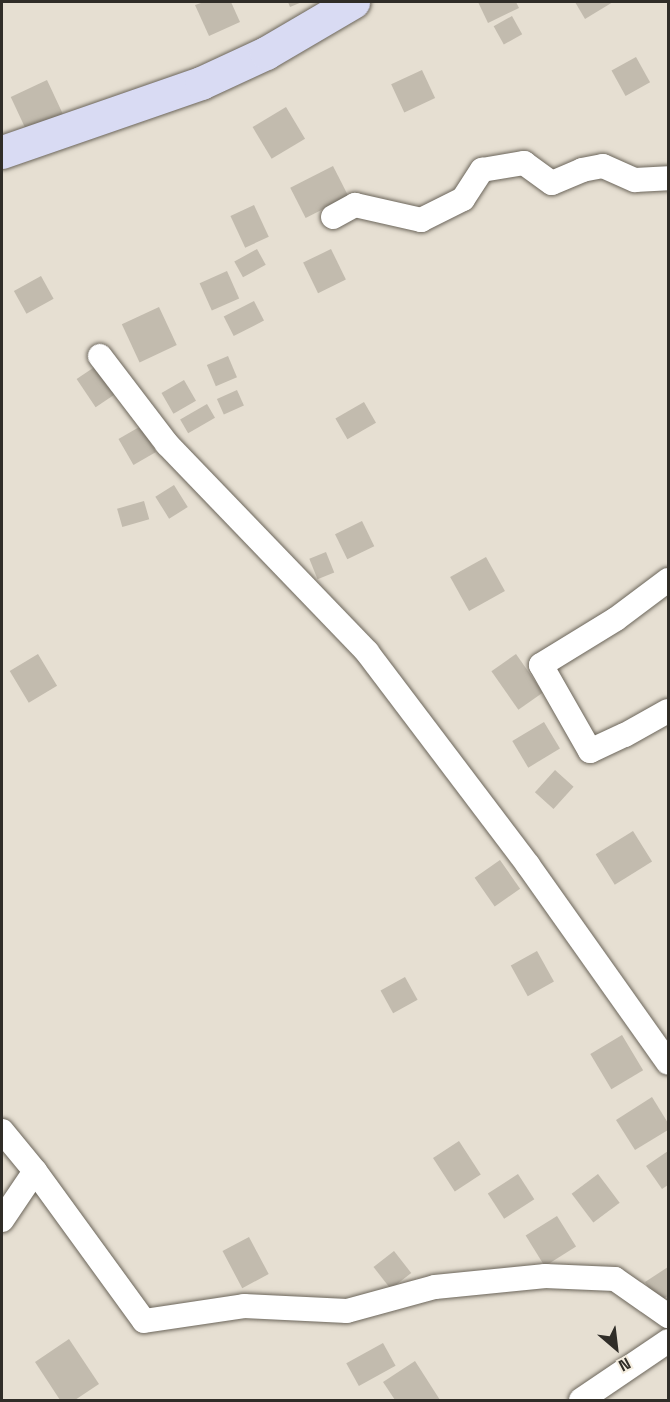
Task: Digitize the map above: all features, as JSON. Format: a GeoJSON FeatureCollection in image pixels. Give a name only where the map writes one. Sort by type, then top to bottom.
{"type":"FeatureCollection","features":[{"type":"Feature","properties":{"kind":"street"},"geometry":{"type":"LineString","coordinates":[[2,152],[201,83],[266,53],[353,2]]}},
{"type":"Feature","properties":{"kind":"street"},"geometry":{"type":"LineString","coordinates":[[333,217],[355,205],[420,220],[463,199],[482,170],[524,164],[552,183],[582,170],[603,166],[635,180],[669,178]]}},
{"type":"Feature","properties":{"kind":"street"},"geometry":{"type":"LineString","coordinates":[[100,356],[167,444],[367,652],[528,865],[669,1063]]}},
{"type":"Feature","properties":{"kind":"street"},"geometry":{"type":"LineString","coordinates":[[669,580],[616,619],[541,665],[590,751],[669,711]]}},
{"type":"Feature","properties":{"kind":"street"},"geometry":{"type":"LineString","coordinates":[[2,1131],[35,1172],[144,1321],[244,1306],[347,1311],[435,1287],[544,1276],[615,1279],[669,1317]]}},
{"type":"Feature","properties":{"kind":"street"},"geometry":{"type":"LineString","coordinates":[[2,1220],[35,1172]]}},
{"type":"Feature","properties":{"kind":"street"},"geometry":{"type":"LineString","coordinates":[[581,1401],[669,1341]]}},
{"type":"Feature","properties":{"kind":"building"},"geometry":{"type":"Polygon","coordinates":[[[204,2],[231,2],[240,22],[209,36],[195,5],[204,2]]]}},
{"type":"Feature","properties":{"kind":"building"},"geometry":{"type":"Polygon","coordinates":[[[288,2],[302,2],[290,7],[288,2]]]}},
{"type":"Feature","properties":{"kind":"building"},"geometry":{"type":"Polygon","coordinates":[[[478,2],[516,2],[519,8],[488,23],[478,2]]]}},
{"type":"Feature","properties":{"kind":"building"},"geometry":{"type":"Polygon","coordinates":[[[575,2],[613,2],[585,19],[575,2]]]}},
{"type":"Feature","properties":{"kind":"building"},"geometry":{"type":"Polygon","coordinates":[[[512,16],[522,34],[504,45],[494,26],[512,16]]]}},
{"type":"Feature","properties":{"kind":"building"},"geometry":{"type":"Polygon","coordinates":[[[636,57],[650,82],[626,96],[612,71],[636,57]]]}},
{"type":"Feature","properties":{"kind":"building"},"geometry":{"type":"Polygon","coordinates":[[[422,70],[435,98],[404,112],[391,84],[422,70]]]}},
{"type":"Feature","properties":{"kind":"building"},"geometry":{"type":"Polygon","coordinates":[[[47,80],[66,121],[30,138],[11,97],[47,80]]]}},
{"type":"Feature","properties":{"kind":"building"},"geometry":{"type":"Polygon","coordinates":[[[286,107],[305,139],[272,159],[253,127],[286,107]]]}},
{"type":"Feature","properties":{"kind":"building"},"geometry":{"type":"Polygon","coordinates":[[[333,166],[348,196],[306,218],[290,188],[333,166]]]}},
{"type":"Feature","properties":{"kind":"building"},"geometry":{"type":"Polygon","coordinates":[[[254,205],[269,237],[245,248],[230,216],[254,205]]]}},
{"type":"Feature","properties":{"kind":"building"},"geometry":{"type":"Polygon","coordinates":[[[257,249],[266,265],[243,277],[234,262],[257,249]]]}},
{"type":"Feature","properties":{"kind":"building"},"geometry":{"type":"Polygon","coordinates":[[[331,249],[346,280],[318,293],[303,263],[331,249]]]}},
{"type":"Feature","properties":{"kind":"building"},"geometry":{"type":"Polygon","coordinates":[[[227,271],[239,298],[212,311],[200,283],[227,271]]]}},
{"type":"Feature","properties":{"kind":"building"},"geometry":{"type":"Polygon","coordinates":[[[41,276],[54,299],[26,314],[14,291],[41,276]]]}},
{"type":"Feature","properties":{"kind":"building"},"geometry":{"type":"Polygon","coordinates":[[[254,301],[264,321],[234,336],[224,316],[254,301]]]}},
{"type":"Feature","properties":{"kind":"building"},"geometry":{"type":"Polygon","coordinates":[[[159,307],[177,345],[140,362],[122,324],[159,307]]]}},
{"type":"Feature","properties":{"kind":"building"},"geometry":{"type":"Polygon","coordinates":[[[228,356],[237,377],[216,386],[207,365],[228,356]]]}},
{"type":"Feature","properties":{"kind":"building"},"geometry":{"type":"Polygon","coordinates":[[[99,364],[118,392],[96,407],[77,379],[99,364]]]}},
{"type":"Feature","properties":{"kind":"building"},"geometry":{"type":"Polygon","coordinates":[[[184,380],[196,401],[173,414],[161,393],[184,380]]]}},
{"type":"Feature","properties":{"kind":"building"},"geometry":{"type":"Polygon","coordinates":[[[237,390],[244,406],[224,414],[217,399],[237,390]]]}},
{"type":"Feature","properties":{"kind":"building"},"geometry":{"type":"Polygon","coordinates":[[[364,402],[376,423],[347,439],[335,418],[364,402]]]}},
{"type":"Feature","properties":{"kind":"building"},"geometry":{"type":"Polygon","coordinates":[[[207,404],[215,418],[188,433],[180,420],[207,404]]]}},
{"type":"Feature","properties":{"kind":"building"},"geometry":{"type":"Polygon","coordinates":[[[141,426],[156,452],[133,465],[118,439],[141,426]]]}},
{"type":"Feature","properties":{"kind":"building"},"geometry":{"type":"Polygon","coordinates":[[[174,485],[188,507],[169,519],[155,497],[174,485]]]}},
{"type":"Feature","properties":{"kind":"building"},"geometry":{"type":"Polygon","coordinates":[[[144,501],[149,519],[122,527],[117,509],[144,501]]]}},
{"type":"Feature","properties":{"kind":"building"},"geometry":{"type":"Polygon","coordinates":[[[362,521],[374,546],[347,559],[335,534],[362,521]]]}},
{"type":"Feature","properties":{"kind":"building"},"geometry":{"type":"Polygon","coordinates":[[[326,552],[334,572],[318,579],[309,559],[326,552]]]}},
{"type":"Feature","properties":{"kind":"building"},"geometry":{"type":"Polygon","coordinates":[[[486,557],[505,591],[469,611],[450,577],[486,557]]]}},
{"type":"Feature","properties":{"kind":"building"},"geometry":{"type":"Polygon","coordinates":[[[38,654],[57,686],[29,703],[10,671],[38,654]]]}},
{"type":"Feature","properties":{"kind":"building"},"geometry":{"type":"Polygon","coordinates":[[[516,654],[543,693],[518,710],[491,671],[516,654]]]}},
{"type":"Feature","properties":{"kind":"building"},"geometry":{"type":"Polygon","coordinates":[[[544,722],[560,749],[528,768],[512,741],[544,722]]]}},
{"type":"Feature","properties":{"kind":"building"},"geometry":{"type":"Polygon","coordinates":[[[555,770],[574,787],[554,809],[535,792],[555,770]]]}},
{"type":"Feature","properties":{"kind":"building"},"geometry":{"type":"Polygon","coordinates":[[[633,831],[652,862],[615,885],[596,854],[633,831]]]}},
{"type":"Feature","properties":{"kind":"building"},"geometry":{"type":"Polygon","coordinates":[[[500,860],[520,889],[495,906],[475,878],[500,860]]]}},
{"type":"Feature","properties":{"kind":"building"},"geometry":{"type":"Polygon","coordinates":[[[537,951],[554,982],[528,996],[511,966],[537,951]]]}},
{"type":"Feature","properties":{"kind":"building"},"geometry":{"type":"Polygon","coordinates":[[[405,977],[418,1000],[393,1013],[381,991],[405,977]]]}},
{"type":"Feature","properties":{"kind":"building"},"geometry":{"type":"Polygon","coordinates":[[[622,1035],[643,1070],[611,1089],[590,1054],[622,1035]]]}},
{"type":"Feature","properties":{"kind":"building"},"geometry":{"type":"Polygon","coordinates":[[[652,1097],[668,1123],[668,1130],[635,1150],[616,1120],[652,1097]]]}},
{"type":"Feature","properties":{"kind":"building"},"geometry":{"type":"Polygon","coordinates":[[[459,1141],[481,1175],[455,1191],[433,1158],[459,1141]]]}},
{"type":"Feature","properties":{"kind":"building"},"geometry":{"type":"Polygon","coordinates":[[[668,1151],[668,1185],[662,1189],[646,1166],[668,1151]]]}},
{"type":"Feature","properties":{"kind":"building"},"geometry":{"type":"Polygon","coordinates":[[[518,1174],[534,1199],[504,1219],[488,1194],[518,1174]]]}},
{"type":"Feature","properties":{"kind":"building"},"geometry":{"type":"Polygon","coordinates":[[[598,1174],[620,1203],[593,1223],[572,1194],[598,1174]]]}},
{"type":"Feature","properties":{"kind":"building"},"geometry":{"type":"Polygon","coordinates":[[[557,1216],[576,1247],[545,1266],[526,1236],[557,1216]]]}},
{"type":"Feature","properties":{"kind":"building"},"geometry":{"type":"Polygon","coordinates":[[[249,1237],[269,1274],[242,1288],[223,1251],[249,1237]]]}},
{"type":"Feature","properties":{"kind":"building"},"geometry":{"type":"Polygon","coordinates":[[[394,1251],[411,1273],[391,1289],[374,1267],[394,1251]]]}},
{"type":"Feature","properties":{"kind":"building"},"geometry":{"type":"Polygon","coordinates":[[[668,1267],[668,1296],[658,1302],[645,1282],[668,1267]]]}},
{"type":"Feature","properties":{"kind":"building"},"geometry":{"type":"Polygon","coordinates":[[[69,1339],[99,1384],[75,1400],[60,1400],[35,1362],[69,1339]]]}},
{"type":"Feature","properties":{"kind":"building"},"geometry":{"type":"Polygon","coordinates":[[[383,1343],[396,1366],[359,1386],[346,1363],[383,1343]]]}},
{"type":"Feature","properties":{"kind":"building"},"geometry":{"type":"Polygon","coordinates":[[[415,1361],[440,1400],[395,1400],[383,1382],[415,1361]]]}}]}
